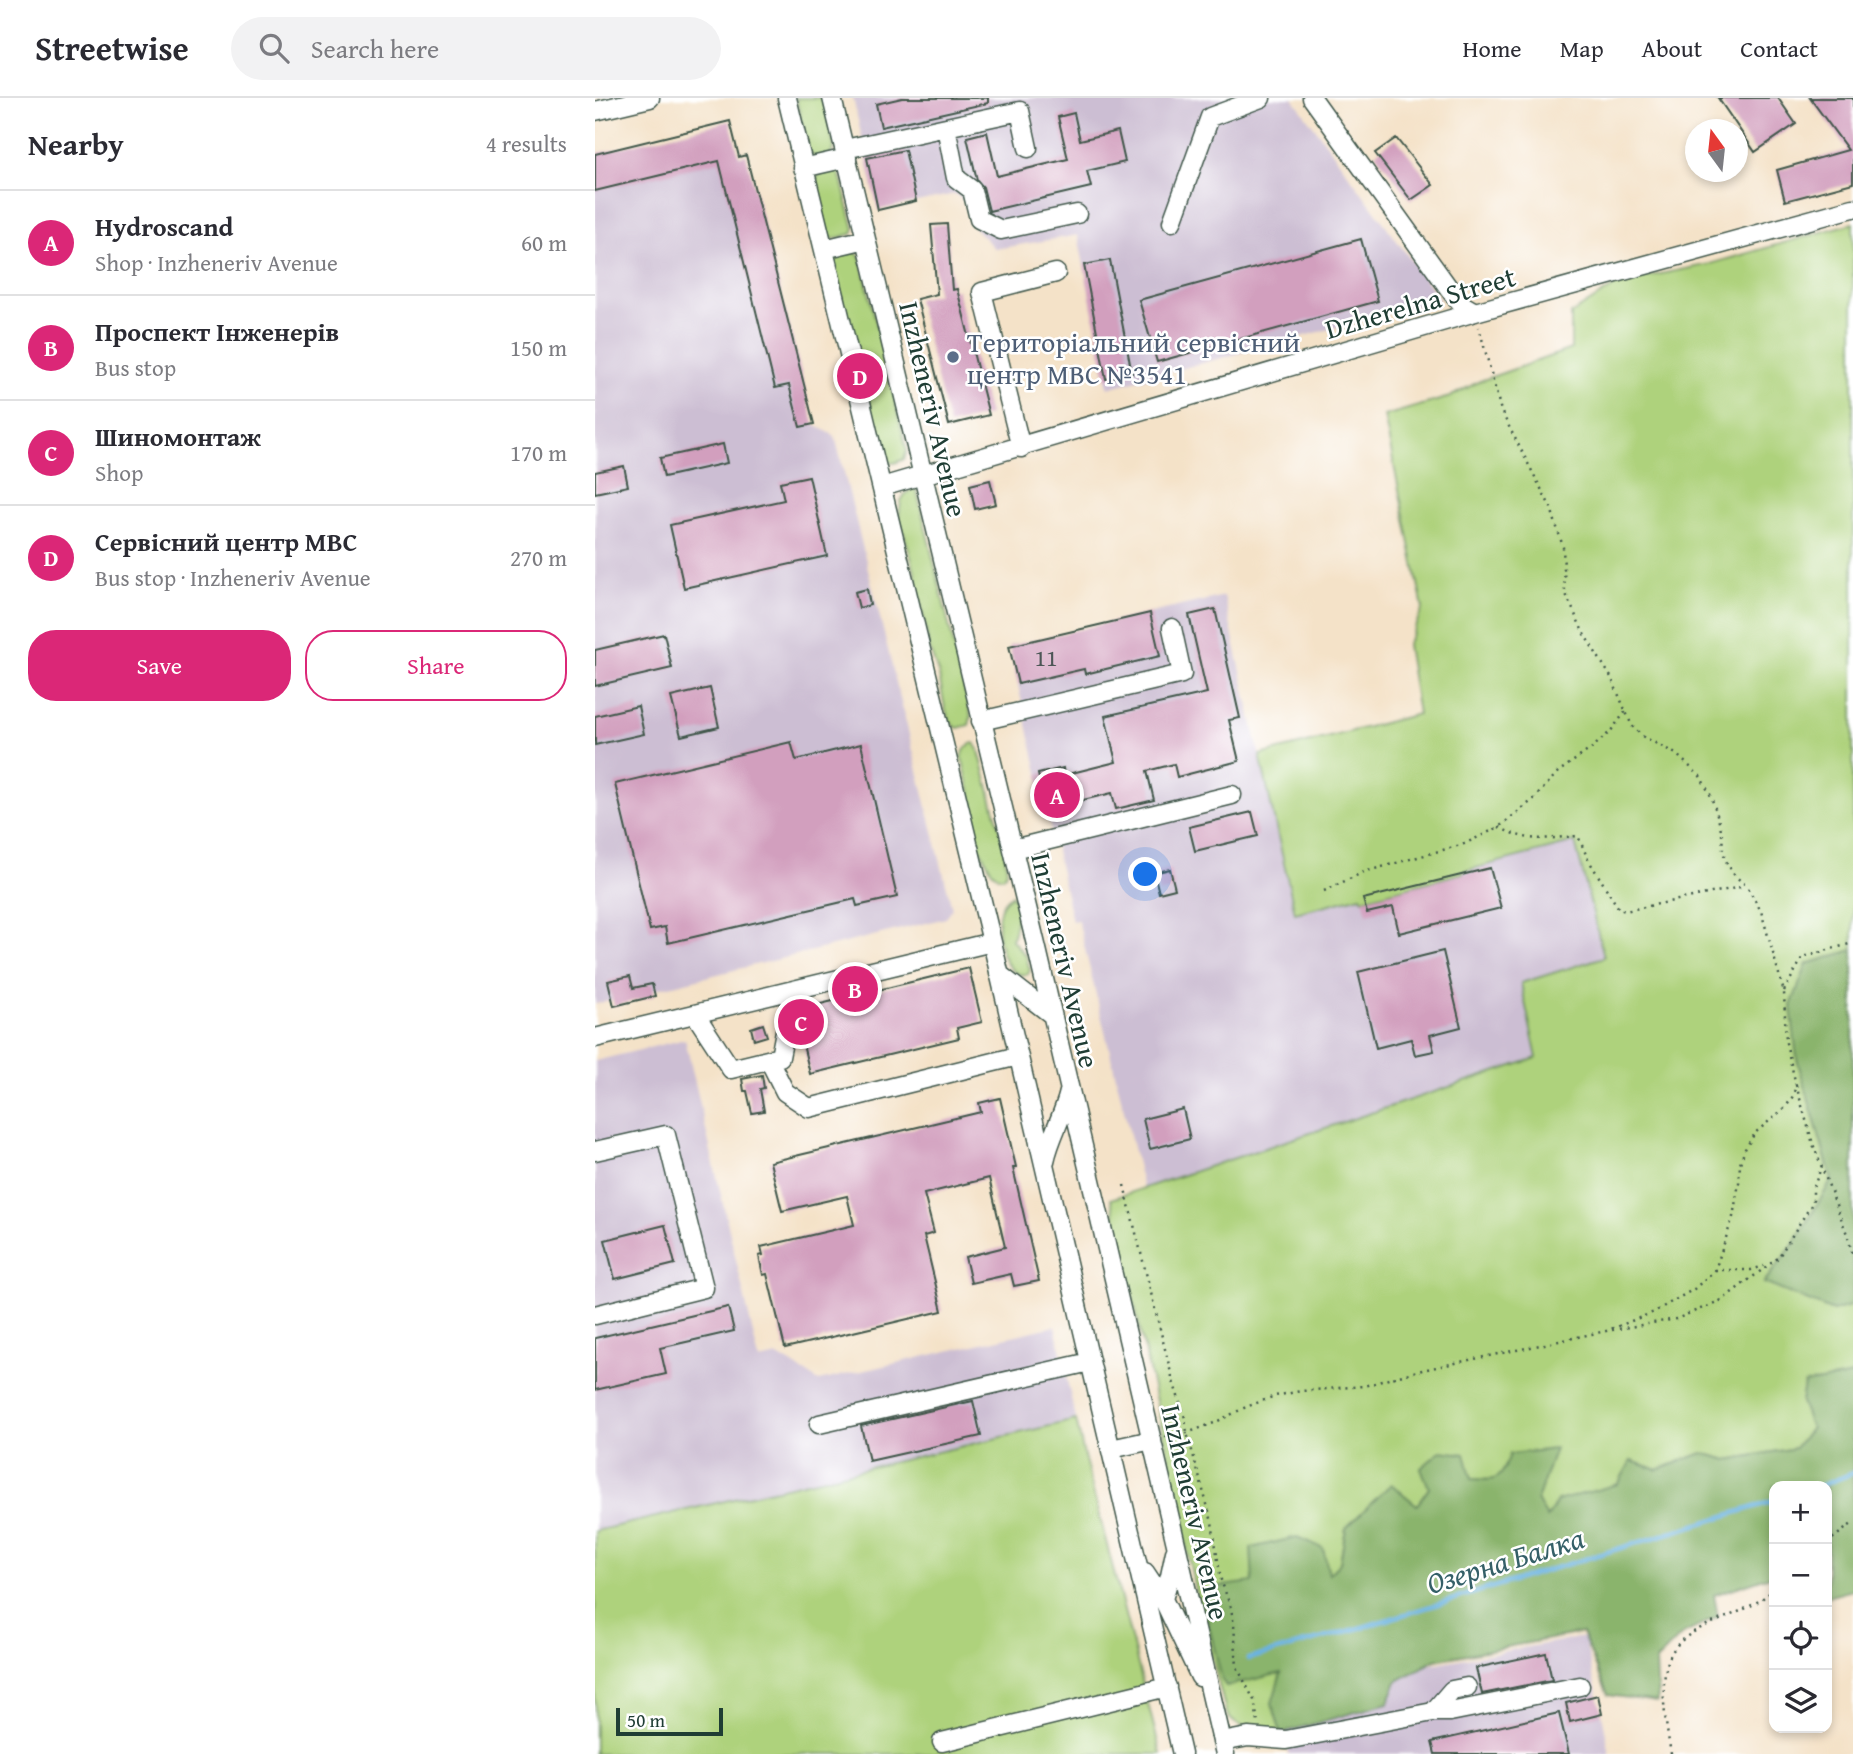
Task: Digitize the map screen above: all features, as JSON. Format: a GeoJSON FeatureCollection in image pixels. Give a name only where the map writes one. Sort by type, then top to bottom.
{"type":"FeatureCollection","features":[{"type":"Feature","properties":{"kind":"street"},"geometry":{"type":"LineString","coordinates":[[595,111],[650,98]]}},
{"type":"Feature","properties":{"kind":"street"},"geometry":{"type":"LineString","coordinates":[[786,98],[992,942],[1182,1754]]}},
{"type":"Feature","properties":{"kind":"street","name":"Inzheneriv Avenue"},"geometry":{"type":"LineString","coordinates":[[832,98],[1013,849],[1224,1748]]}},
{"type":"Feature","properties":{"kind":"street"},"geometry":{"type":"LineString","coordinates":[[1172,222],[1210,117],[1261,98]]}},
{"type":"Feature","properties":{"kind":"street"},"geometry":{"type":"LineString","coordinates":[[1313,98],[1453,294],[1463,305],[1475,312]]}},
{"type":"Feature","properties":{"kind":"street"},"geometry":{"type":"LineString","coordinates":[[803,168],[946,127],[1020,111],[1028,148]]}},
{"type":"Feature","properties":{"kind":"street"},"geometry":{"type":"LineString","coordinates":[[946,127],[956,178],[972,190],[979,219],[1001,230],[1077,214]]}},
{"type":"Feature","properties":{"kind":"street","name":"Dzherelna Street"},"geometry":{"type":"LineString","coordinates":[[882,487],[1475,312],[1853,208]]}},
{"type":"Feature","properties":{"kind":"street"},"geometry":{"type":"LineString","coordinates":[[824,249],[866,239]]}},
{"type":"Feature","properties":{"kind":"street"},"geometry":{"type":"LineString","coordinates":[[1021,448],[982,292],[1056,272]]}},
{"type":"Feature","properties":{"kind":"street"},"geometry":{"type":"LineString","coordinates":[[981,721],[1182,674],[1172,628]]}},
{"type":"Feature","properties":{"kind":"street"},"geometry":{"type":"LineString","coordinates":[[1013,849],[1232,795]]}},
{"type":"Feature","properties":{"kind":"street"},"geometry":{"type":"LineString","coordinates":[[595,1038],[992,942]]}},
{"type":"Feature","properties":{"kind":"street"},"geometry":{"type":"LineString","coordinates":[[999,974],[1052,1014]]}},
{"type":"Feature","properties":{"kind":"street"},"geometry":{"type":"LineString","coordinates":[[695,1014],[731,1069],[769,1060],[780,1057],[793,990]]}},
{"type":"Feature","properties":{"kind":"street"},"geometry":{"type":"LineString","coordinates":[[769,1060],[785,1092],[809,1108],[1018,1056]]}},
{"type":"Feature","properties":{"kind":"street"},"geometry":{"type":"LineString","coordinates":[[1044,1165],[1049,1141],[1064,1111],[1069,1089]]}},
{"type":"Feature","properties":{"kind":"street"},"geometry":{"type":"LineString","coordinates":[[595,1151],[666,1135],[704,1288],[595,1315]]}},
{"type":"Feature","properties":{"kind":"street"},"geometry":{"type":"LineString","coordinates":[[819,1424],[1090,1362]]}},
{"type":"Feature","properties":{"kind":"street"},"geometry":{"type":"LineString","coordinates":[[1111,1450],[1151,1440]]}},
{"type":"Feature","properties":{"kind":"street"},"geometry":{"type":"LineString","coordinates":[[1163,1599],[1176,1545]]}},
{"type":"Feature","properties":{"kind":"street"},"geometry":{"type":"LineString","coordinates":[[1137,1560],[1163,1599],[1214,1706]]}},
{"type":"Feature","properties":{"kind":"street"},"geometry":{"type":"LineString","coordinates":[[1224,1748],[1248,1737],[1286,1740],[1580,1686]]}},
{"type":"Feature","properties":{"kind":"street"},"geometry":{"type":"LineString","coordinates":[[942,1742],[1167,1687]]}},
{"type":"Feature","properties":{"kind":"street"},"geometry":{"type":"LineString","coordinates":[[1433,1712],[1452,1690],[1467,1687]]}},
{"type":"Feature","properties":{"kind":"path"},"geometry":{"type":"LineString","coordinates":[[1475,312],[1501,411],[1551,508],[1563,547],[1565,592],[1584,634],[1611,677],[1632,726],[1642,736],[1677,754],[1700,776],[1716,811],[1727,863],[1735,876],[1747,886],[1761,911],[1784,992],[1786,1043],[1796,1085],[1813,1144],[1853,1255]]}},
{"type":"Feature","properties":{"kind":"path"},"geometry":{"type":"LineString","coordinates":[[1325,891],[1364,872],[1464,844],[1499,827],[1534,799],[1558,772],[1610,732],[1626,711]]}},
{"type":"Feature","properties":{"kind":"path"},"geometry":{"type":"LineString","coordinates":[[1499,827],[1516,836],[1536,840],[1578,836],[1588,859],[1619,909],[1625,911],[1747,886]]}},
{"type":"Feature","properties":{"kind":"path"},"geometry":{"type":"LineString","coordinates":[[1784,992],[1803,957],[1853,943]]}},
{"type":"Feature","properties":{"kind":"path"},"geometry":{"type":"LineString","coordinates":[[1606,1332],[1654,1312],[1694,1289],[1715,1270],[1733,1217],[1740,1163],[1745,1149],[1755,1133],[1786,1107],[1796,1085]]}},
{"type":"Feature","properties":{"kind":"path"},"geometry":{"type":"LineString","coordinates":[[1151,1440],[1187,1433],[1275,1395],[1364,1386],[1413,1372],[1676,1319],[1722,1300],[1778,1258],[1813,1202],[1813,1188],[1822,1166]]}},
{"type":"Feature","properties":{"kind":"path"},"geometry":{"type":"LineString","coordinates":[[1124,1185],[1173,1381],[1212,1522],[1221,1580],[1234,1625],[1237,1667],[1254,1700],[1264,1738]]}},
{"type":"Feature","properties":{"kind":"path"},"geometry":{"type":"LineString","coordinates":[[1715,1270],[1751,1270],[1768,1265]]}},
{"type":"Feature","properties":{"kind":"path"},"geometry":{"type":"LineString","coordinates":[[1832,1539],[1853,1523]]}},
{"type":"Feature","properties":{"kind":"path"},"geometry":{"type":"LineString","coordinates":[[1671,1754],[1663,1698],[1668,1661],[1679,1643],[1703,1627],[1738,1614],[1769,1592]]}},
{"type":"Feature","properties":{"kind":"shaded area"},"geometry":{"type":"Polygon","coordinates":[[[853,98],[1293,98],[1440,300],[1108,388],[1078,235],[995,249],[973,226],[965,202],[955,194],[878,210],[853,98]]]}},
{"type":"Feature","properties":{"kind":"shaded area"},"geometry":{"type":"Polygon","coordinates":[[[730,121],[739,156],[746,155],[814,424],[835,436],[952,908],[946,918],[653,990],[651,984],[633,988],[630,976],[608,981],[612,1000],[595,1004],[595,154],[730,121]]]}},
{"type":"Feature","properties":{"kind":"shaded area"},"geometry":{"type":"Polygon","coordinates":[[[1224,596],[1295,913],[1463,874],[1464,871],[1576,842],[1604,957],[1597,960],[1538,1058],[1143,1189],[1078,920],[1072,921],[1009,646],[1224,596]]]}},
{"type":"Feature","properties":{"kind":"shaded area"},"geometry":{"type":"Polygon","coordinates":[[[685,1039],[759,1360],[778,1356],[819,1381],[1055,1326],[1076,1420],[595,1531],[595,1061],[685,1039]]]}},
{"type":"Feature","properties":{"kind":"shaded area"},"geometry":{"type":"Polygon","coordinates":[[[1584,1637],[1610,1754],[1289,1754],[1277,1700],[1291,1689],[1584,1637]]]}},
{"type":"Feature","properties":{"kind":"green space"},"geometry":{"type":"Polygon","coordinates":[[[796,98],[824,98],[834,147],[831,154],[813,157],[808,150],[796,98]]]}},
{"type":"Feature","properties":{"kind":"green space"},"geometry":{"type":"Polygon","coordinates":[[[838,168],[854,229],[852,234],[828,240],[815,180],[821,173],[838,168]]]}},
{"type":"Feature","properties":{"kind":"green space"},"geometry":{"type":"Polygon","coordinates":[[[1853,223],[1853,950],[1807,964],[1797,1059],[1832,1180],[1793,1245],[1764,1282],[1833,1311],[1853,1305],[1853,1375],[1804,1384],[1801,1402],[1811,1428],[1795,1448],[1728,1460],[1702,1453],[1658,1470],[1631,1461],[1618,1484],[1547,1519],[1537,1500],[1554,1449],[1493,1480],[1472,1479],[1429,1488],[1417,1506],[1391,1484],[1346,1528],[1340,1563],[1328,1575],[1216,1587],[1281,1673],[1281,1733],[1243,1727],[1230,1719],[1226,1712],[1197,1600],[1111,1199],[1537,1058],[1521,983],[1604,957],[1575,842],[1363,899],[1361,896],[1295,913],[1260,755],[1418,714],[1407,645],[1423,608],[1384,416],[1450,397],[1480,381],[1571,349],[1571,314],[1621,282],[1710,264],[1853,223]]]}},
{"type":"Feature","properties":{"kind":"green space"},"geometry":{"type":"Polygon","coordinates":[[[853,252],[860,256],[907,451],[904,459],[894,463],[885,459],[878,444],[865,376],[841,295],[834,258],[853,252]]]}},
{"type":"Feature","properties":{"kind":"green space"},"geometry":{"type":"Polygon","coordinates":[[[912,489],[917,492],[971,717],[969,725],[958,728],[951,723],[945,709],[939,675],[929,647],[914,568],[899,516],[901,501],[912,489]]]}},
{"type":"Feature","properties":{"kind":"green space"},"geometry":{"type":"Polygon","coordinates":[[[974,743],[979,751],[1003,842],[1007,871],[1003,877],[992,871],[977,844],[973,803],[962,757],[966,748],[974,743]]]}},
{"type":"Feature","properties":{"kind":"green space"},"geometry":{"type":"Polygon","coordinates":[[[1012,895],[1017,911],[1012,940],[1026,956],[1030,970],[1028,974],[1018,973],[1009,967],[999,942],[999,913],[1004,902],[1012,895]]]}},
{"type":"Feature","properties":{"kind":"green space"},"geometry":{"type":"Polygon","coordinates":[[[1853,950],[1853,1305],[1833,1311],[1764,1283],[1793,1245],[1832,1180],[1797,1059],[1791,1006],[1807,964],[1853,950]]]}},
{"type":"Feature","properties":{"kind":"green space"},"geometry":{"type":"Polygon","coordinates":[[[1853,1375],[1853,1590],[1832,1596],[1832,1481],[1769,1481],[1769,1576],[1714,1595],[1718,1617],[1683,1634],[1656,1661],[1658,1702],[1608,1695],[1582,1633],[1435,1660],[1397,1681],[1388,1703],[1281,1733],[1272,1703],[1281,1673],[1226,1686],[1222,1680],[1203,1602],[1216,1587],[1253,1582],[1251,1548],[1297,1537],[1323,1548],[1329,1574],[1340,1563],[1346,1528],[1391,1484],[1417,1505],[1429,1488],[1421,1468],[1441,1451],[1465,1454],[1472,1479],[1488,1480],[1501,1474],[1510,1454],[1555,1449],[1537,1500],[1547,1518],[1557,1501],[1618,1484],[1631,1461],[1658,1470],[1702,1453],[1728,1460],[1795,1448],[1811,1428],[1801,1402],[1804,1384],[1853,1375]]]}},
{"type":"Feature","properties":{"kind":"green space"},"geometry":{"type":"Polygon","coordinates":[[[1076,1420],[1161,1754],[595,1754],[595,1531],[1076,1420]]]}},
{"type":"Feature","properties":{"kind":"building"},"geometry":{"type":"Polygon","coordinates":[[[902,98],[988,98],[988,103],[881,127],[876,104],[902,98]]]}},
{"type":"Feature","properties":{"kind":"building"},"geometry":{"type":"Polygon","coordinates":[[[1718,98],[1778,98],[1796,124],[1755,152],[1748,142],[1748,119],[1732,119],[1718,98]]]}},
{"type":"Feature","properties":{"kind":"building"},"geometry":{"type":"Polygon","coordinates":[[[1810,98],[1853,98],[1853,183],[1785,201],[1777,170],[1848,150],[1810,98]]]}},
{"type":"Feature","properties":{"kind":"building"},"geometry":{"type":"Polygon","coordinates":[[[1074,113],[1080,140],[1118,131],[1125,162],[1087,171],[1091,187],[989,211],[983,187],[977,180],[967,137],[987,132],[997,176],[1068,159],[1058,117],[1074,113]]]}},
{"type":"Feature","properties":{"kind":"building"},"geometry":{"type":"Polygon","coordinates":[[[730,121],[739,157],[746,155],[814,424],[800,427],[789,385],[775,388],[719,161],[595,191],[595,154],[730,121]]]}},
{"type":"Feature","properties":{"kind":"building"},"geometry":{"type":"Polygon","coordinates":[[[1396,138],[1433,185],[1411,200],[1375,153],[1396,138]]]}},
{"type":"Feature","properties":{"kind":"building"},"geometry":{"type":"Polygon","coordinates":[[[905,150],[916,201],[878,210],[867,158],[905,150]]]}},
{"type":"Feature","properties":{"kind":"building","name":"Територіальний сервісний центр МВС №3541"},"geometry":{"type":"Polygon","coordinates":[[[947,224],[952,290],[957,289],[989,415],[949,425],[917,299],[937,294],[931,225],[947,224]]]}},
{"type":"Feature","properties":{"kind":"building"},"geometry":{"type":"Polygon","coordinates":[[[1361,239],[1378,301],[1157,362],[1139,300],[1361,239]]]}},
{"type":"Feature","properties":{"kind":"building"},"geometry":{"type":"Polygon","coordinates":[[[1110,260],[1132,374],[1106,379],[1084,265],[1110,260]]]}},
{"type":"Feature","properties":{"kind":"building"},"geometry":{"type":"Polygon","coordinates":[[[723,444],[727,463],[664,477],[660,458],[723,444]]]}},
{"type":"Feature","properties":{"kind":"building"},"geometry":{"type":"Polygon","coordinates":[[[624,466],[628,486],[595,493],[595,472],[624,466]]]}},
{"type":"Feature","properties":{"kind":"building"},"geometry":{"type":"Polygon","coordinates":[[[809,476],[827,556],[684,588],[670,525],[784,500],[780,482],[809,476]]]}},
{"type":"Feature","properties":{"kind":"building"},"geometry":{"type":"Polygon","coordinates":[[[990,480],[996,504],[975,509],[970,485],[990,480]]]}},
{"type":"Feature","properties":{"kind":"building"},"geometry":{"type":"Polygon","coordinates":[[[867,589],[870,605],[859,608],[855,592],[867,589]]]}},
{"type":"Feature","properties":{"kind":"building"},"geometry":{"type":"Polygon","coordinates":[[[1215,609],[1240,718],[1229,720],[1239,761],[1177,777],[1174,764],[1147,771],[1154,800],[1116,809],[1112,793],[1046,809],[1038,774],[1063,768],[1064,775],[1116,762],[1105,716],[1207,693],[1189,615],[1215,609]]]}},
{"type":"Feature","properties":{"kind":"building"},"geometry":{"type":"Polygon","coordinates":[[[1150,613],[1160,656],[1085,674],[1084,669],[1018,684],[1009,646],[1150,613]]]}},
{"type":"Feature","properties":{"kind":"building"},"geometry":{"type":"Polygon","coordinates":[[[664,634],[672,668],[595,686],[595,650],[664,634]]]}},
{"type":"Feature","properties":{"kind":"building"},"geometry":{"type":"Polygon","coordinates":[[[710,688],[719,727],[681,736],[671,697],[710,688]]]}},
{"type":"Feature","properties":{"kind":"building"},"geometry":{"type":"Polygon","coordinates":[[[638,706],[644,734],[595,745],[595,716],[638,706]]]}},
{"type":"Feature","properties":{"kind":"building"},"geometry":{"type":"Polygon","coordinates":[[[791,742],[796,760],[861,744],[897,897],[857,906],[855,899],[668,943],[665,927],[650,930],[615,784],[791,742]]]}},
{"type":"Feature","properties":{"kind":"building"},"geometry":{"type":"Polygon","coordinates":[[[1252,812],[1258,836],[1195,851],[1189,827],[1252,812]]]}},
{"type":"Feature","properties":{"kind":"building"},"geometry":{"type":"Polygon","coordinates":[[[1490,868],[1501,908],[1399,933],[1393,907],[1367,913],[1363,899],[1490,868]]]}},
{"type":"Feature","properties":{"kind":"building"},"geometry":{"type":"Polygon","coordinates":[[[1170,869],[1175,889],[1159,893],[1154,873],[1170,869]]]}},
{"type":"Feature","properties":{"kind":"building"},"geometry":{"type":"Polygon","coordinates":[[[1443,951],[1461,1027],[1430,1035],[1434,1051],[1415,1055],[1411,1039],[1376,1048],[1358,972],[1443,951]]]}},
{"type":"Feature","properties":{"kind":"building"},"geometry":{"type":"Polygon","coordinates":[[[969,968],[982,1022],[957,1028],[959,1038],[810,1074],[801,1036],[810,1034],[804,1008],[969,968]]]}},
{"type":"Feature","properties":{"kind":"building"},"geometry":{"type":"Polygon","coordinates":[[[630,976],[633,988],[652,984],[655,996],[614,1006],[608,981],[630,976]]]}},
{"type":"Feature","properties":{"kind":"building"},"geometry":{"type":"Polygon","coordinates":[[[763,1024],[767,1036],[754,1040],[751,1028],[763,1024]]]}},
{"type":"Feature","properties":{"kind":"building"},"geometry":{"type":"Polygon","coordinates":[[[762,1075],[764,1088],[760,1089],[764,1111],[752,1113],[742,1079],[762,1075]]]}},
{"type":"Feature","properties":{"kind":"building"},"geometry":{"type":"Polygon","coordinates":[[[1000,1098],[1039,1281],[1014,1286],[1011,1274],[971,1283],[965,1257],[1005,1247],[989,1178],[924,1194],[934,1233],[924,1236],[942,1311],[785,1348],[767,1274],[763,1275],[759,1256],[763,1255],[761,1247],[854,1225],[847,1196],[782,1211],[770,1162],[981,1112],[979,1103],[1000,1098]]]}},
{"type":"Feature","properties":{"kind":"building"},"geometry":{"type":"Polygon","coordinates":[[[1183,1109],[1190,1139],[1150,1149],[1143,1119],[1183,1109]]]}},
{"type":"Feature","properties":{"kind":"building"},"geometry":{"type":"Polygon","coordinates":[[[665,1225],[675,1264],[615,1279],[605,1240],[665,1225]]]}},
{"type":"Feature","properties":{"kind":"building"},"geometry":{"type":"Polygon","coordinates":[[[728,1307],[734,1331],[660,1348],[666,1374],[595,1390],[595,1338],[728,1307]]]}},
{"type":"Feature","properties":{"kind":"building"},"geometry":{"type":"Polygon","coordinates":[[[973,1401],[981,1436],[869,1461],[861,1426],[973,1401]]]}},
{"type":"Feature","properties":{"kind":"building"},"geometry":{"type":"Polygon","coordinates":[[[1546,1653],[1552,1680],[1482,1694],[1476,1668],[1546,1653]]]}},
{"type":"Feature","properties":{"kind":"building"},"geometry":{"type":"Polygon","coordinates":[[[1598,1695],[1602,1714],[1570,1722],[1566,1703],[1598,1695]]]}},
{"type":"Feature","properties":{"kind":"building"},"geometry":{"type":"Polygon","coordinates":[[[1559,1713],[1569,1754],[1435,1754],[1432,1742],[1559,1713]]]}},
{"type":"Feature","properties":{"kind":"waterway","name":"Озерна Балка"},"geometry":{"type":"LineString","coordinates":[[1832,1481],[1853,1473]]}},
{"type":"Feature","properties":{"kind":"waterway","name":"Озерна Балка"},"geometry":{"type":"LineString","coordinates":[[1248,1659],[1363,1627],[1769,1503]]}},
{"type":"Feature","properties":{"kind":"place","name":"Територіальний сервісний центр МВС №3541"},"geometry":{"type":"Point","coordinates":[953,357]}},
{"type":"Feature","properties":{"kind":"place","name":"Сервісний центр МВС"},"geometry":{"type":"Point","coordinates":[860,376]}},
{"type":"Feature","properties":{"kind":"place","name":"Hydroscand"},"geometry":{"type":"Point","coordinates":[1057,795]}},
{"type":"Feature","properties":{"kind":"place","name":"Проспект Інженерів"},"geometry":{"type":"Point","coordinates":[855,989]}},
{"type":"Feature","properties":{"kind":"place","name":"Шиномонтаж"},"geometry":{"type":"Point","coordinates":[801,1022]}}]}
